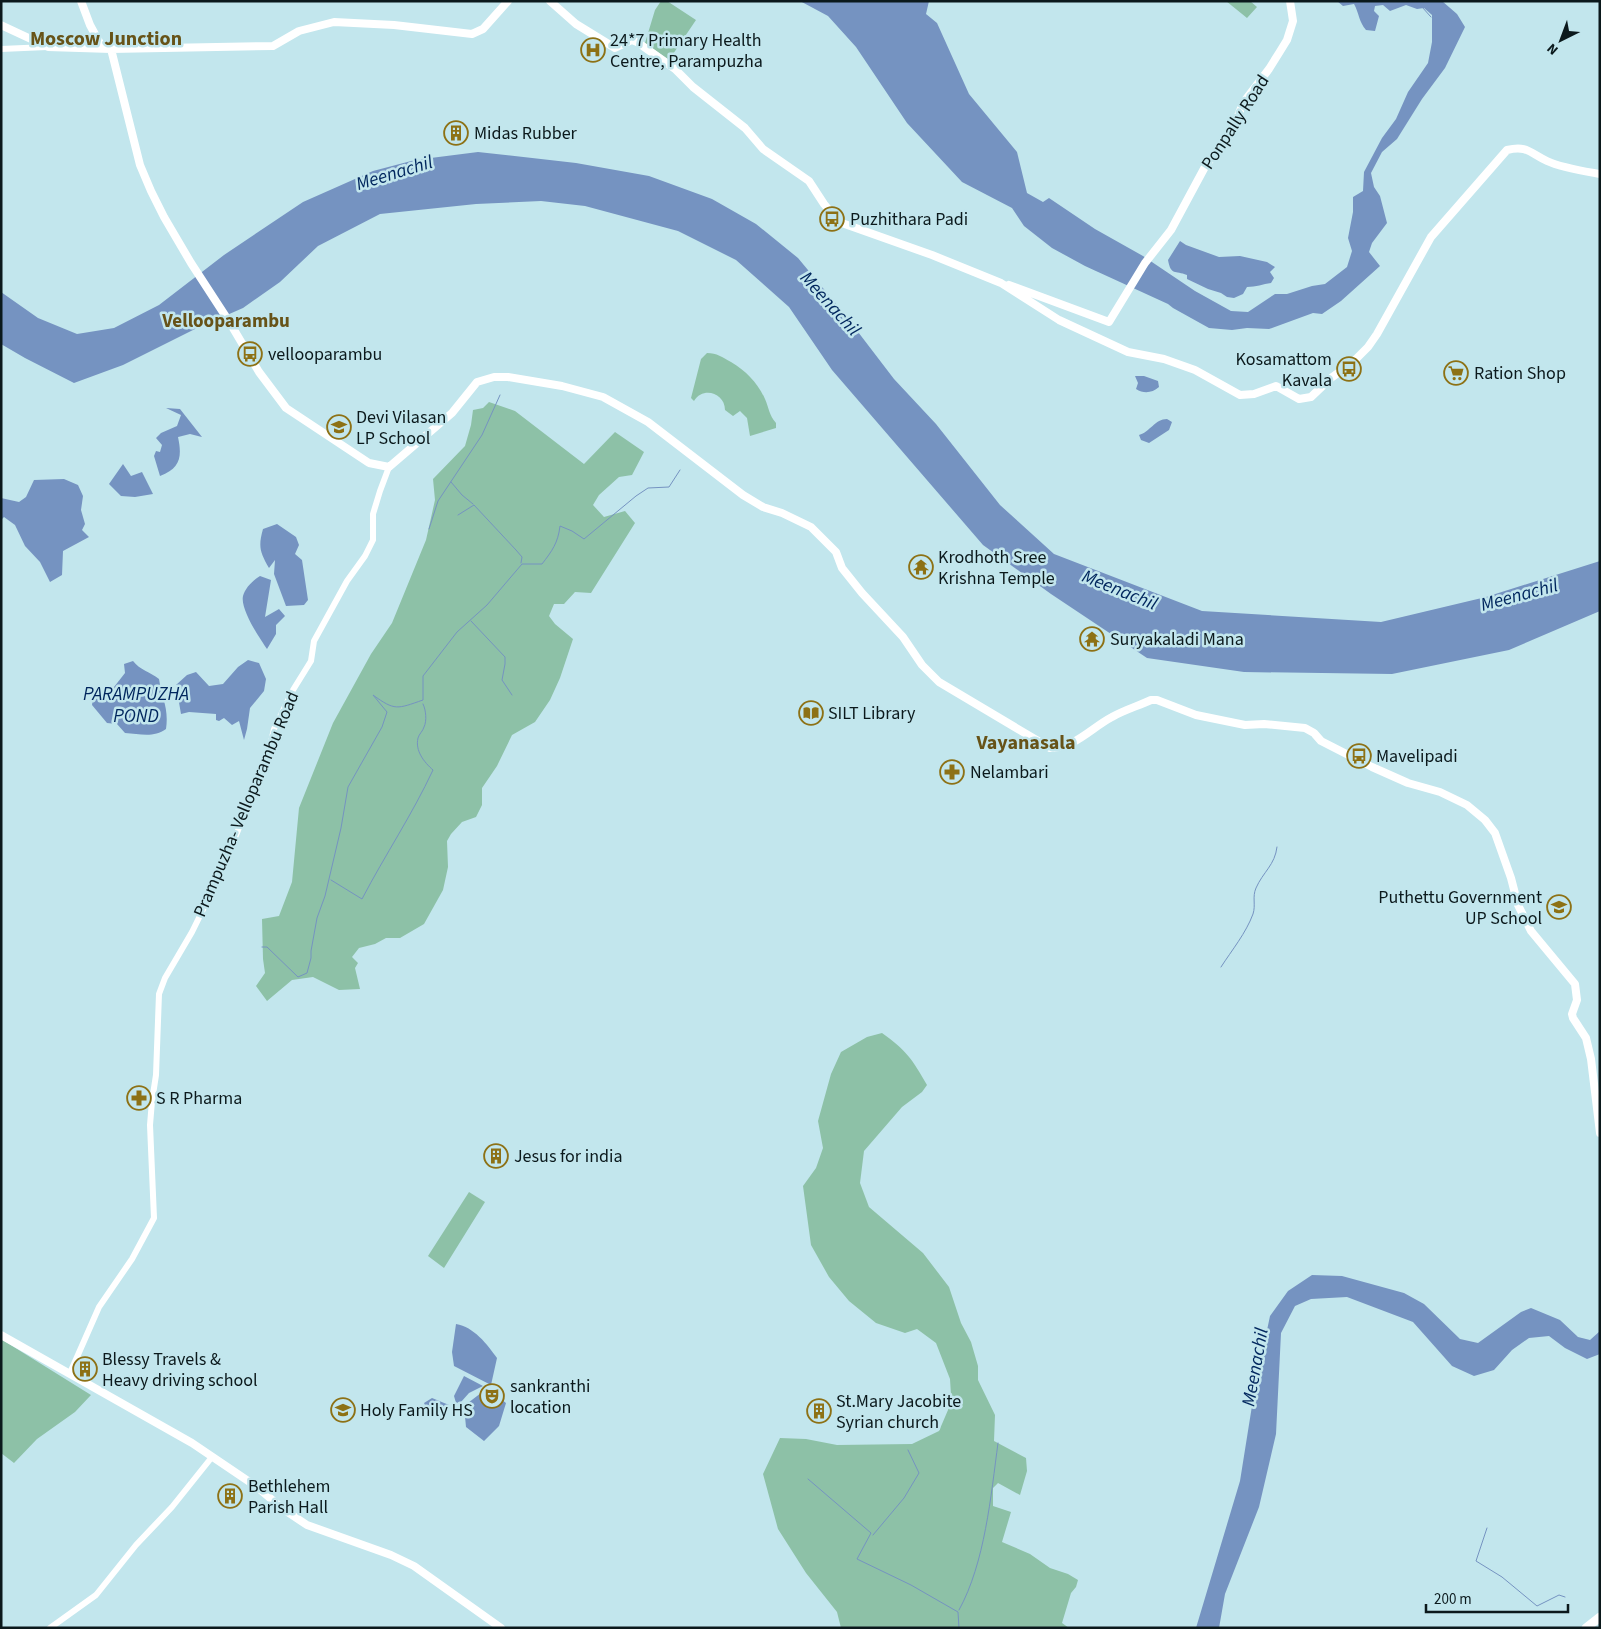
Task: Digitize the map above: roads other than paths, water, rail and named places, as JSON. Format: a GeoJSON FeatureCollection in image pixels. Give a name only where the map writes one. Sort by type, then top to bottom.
{"type":"FeatureCollection","features":[{"type":"Feature","properties":{"kind":"main road"},"geometry":{"type":"LineString","coordinates":[[81,1],[90,25],[102,48]]}},
{"type":"Feature","properties":{"kind":"main road"},"geometry":{"type":"LineString","coordinates":[[1,25],[48,47],[274,46],[299,31],[334,22],[394,25],[472,34],[483,29],[508,1]]}},
{"type":"Feature","properties":{"kind":"main road"},"geometry":{"type":"LineString","coordinates":[[550,1],[576,24],[615,48],[632,40],[675,69],[693,87],[745,128],[764,149],[809,181],[839,222],[1001,282],[1059,320],[1128,352],[1164,359],[1195,370],[1240,395],[1254,394],[1276,386],[1300,399],[1311,397],[1336,374],[1352,363],[1368,347],[1431,237],[1507,150],[1516,148],[1528,149],[1547,161],[1600,174]]}},
{"type":"Feature","properties":{"kind":"main road","name":"Ponpally Road"},"geometry":{"type":"LineString","coordinates":[[1001,282],[1109,322],[1145,263],[1171,230],[1206,165],[1237,127],[1238,116],[1243,103],[1269,69],[1287,40],[1294,21],[1290,1]]}},
{"type":"Feature","properties":{"kind":"main road"},"geometry":{"type":"LineString","coordinates":[[111,48],[140,164],[164,217],[259,372],[286,408],[369,463],[389,467],[452,413],[477,382],[494,377],[508,378],[562,386],[603,397],[648,422],[743,495],[763,507],[782,512],[811,527],[836,552],[842,568],[862,593],[903,637],[922,665],[939,682],[1050,748],[1061,748],[1071,744],[1112,716],[1151,700],[1157,700],[1196,715],[1245,725],[1264,724],[1305,728],[1321,740],[1372,767],[1408,783],[1440,792],[1467,805],[1485,820],[1495,833],[1518,904],[1531,931],[1575,984],[1577,1000],[1572,1014],[1586,1038],[1594,1074],[1595,1100],[1600,1133]]}},
{"type":"Feature","properties":{"kind":"main road"},"geometry":{"type":"LineString","coordinates":[[1,1335],[192,1444],[257,1487],[307,1525],[391,1555],[414,1566],[500,1628]]}},
{"type":"Feature","properties":{"kind":"main road"},"geometry":{"type":"LineString","coordinates":[[1586,1628],[1596,1622]]}},
{"type":"Feature","properties":{"kind":"street"},"geometry":{"type":"LineString","coordinates":[[1,49],[48,47]]}},
{"type":"Feature","properties":{"kind":"street","name":"Prampuzha- Velloparambu Road"},"geometry":{"type":"LineString","coordinates":[[70,1374],[98,1307],[132,1259],[154,1218],[150,1125],[156,1075],[158,1011],[162,986],[192,932],[219,877],[267,759],[274,729],[293,690],[311,661],[314,641],[347,581],[365,556],[373,540],[373,514],[389,467]]}},
{"type":"Feature","properties":{"kind":"street"},"geometry":{"type":"LineString","coordinates":[[50,1628],[96,1595],[136,1545],[172,1507],[212,1457]]}},
{"type":"Feature","properties":{"kind":"water"},"geometry":{"type":"Polygon","coordinates":[[[800,1],[929,1],[926,14],[937,23],[969,94],[1017,152],[1027,193],[1043,202],[1049,198],[1095,229],[1143,256],[1195,291],[1231,311],[1248,312],[1275,294],[1287,294],[1325,284],[1347,267],[1352,251],[1348,238],[1353,212],[1353,197],[1363,191],[1364,172],[1382,138],[1396,119],[1408,92],[1428,63],[1432,42],[1432,15],[1424,8],[1417,9],[1406,5],[1390,11],[1383,5],[1375,6],[1374,11],[1379,16],[1375,31],[1366,30],[1354,4],[1343,6],[1337,1],[1442,1],[1457,14],[1465,27],[1445,68],[1422,99],[1397,139],[1382,152],[1371,173],[1374,187],[1380,196],[1387,223],[1372,243],[1369,252],[1380,266],[1341,301],[1322,314],[1313,313],[1269,329],[1247,328],[1232,330],[1209,328],[1168,304],[1085,266],[1052,248],[1024,226],[1012,208],[962,182],[907,123],[856,47],[828,16],[800,1]]]}},
{"type":"Feature","properties":{"kind":"water","name":"Meenachil"},"geometry":{"type":"Polygon","coordinates":[[[478,152],[576,163],[649,176],[712,199],[756,224],[798,258],[842,311],[894,379],[936,424],[1000,505],[1054,554],[1202,611],[1381,622],[1486,597],[1600,561],[1600,611],[1509,650],[1392,674],[1244,672],[1147,658],[1051,594],[983,545],[832,370],[789,307],[736,260],[678,231],[585,206],[541,201],[476,204],[380,214],[318,246],[280,282],[243,308],[195,329],[123,365],[74,383],[1,344],[1,292],[38,318],[77,334],[114,328],[159,305],[224,255],[303,202],[373,171],[415,160],[478,152]]]}},
{"type":"Feature","properties":{"kind":"water"},"geometry":{"type":"Polygon","coordinates":[[[1180,241],[1219,257],[1240,256],[1267,262],[1275,267],[1270,272],[1274,278],[1271,283],[1247,287],[1243,294],[1234,298],[1227,297],[1187,279],[1187,275],[1172,270],[1168,260],[1180,241]]]}},
{"type":"Feature","properties":{"kind":"water"},"geometry":{"type":"Polygon","coordinates":[[[1135,376],[1144,376],[1158,381],[1159,387],[1154,391],[1139,391],[1136,389],[1138,383],[1135,376]]]}},
{"type":"Feature","properties":{"kind":"water"},"geometry":{"type":"Polygon","coordinates":[[[166,408],[180,409],[202,437],[190,434],[178,437],[180,456],[178,461],[172,469],[160,476],[154,456],[156,451],[160,452],[162,445],[156,438],[161,433],[177,426],[181,415],[166,408]]]}},
{"type":"Feature","properties":{"kind":"water"},"geometry":{"type":"Polygon","coordinates":[[[1167,419],[1172,422],[1169,430],[1149,443],[1141,440],[1139,435],[1159,421],[1167,419]]]}},
{"type":"Feature","properties":{"kind":"water"},"geometry":{"type":"Polygon","coordinates":[[[123,464],[131,476],[142,472],[153,494],[135,497],[121,496],[109,484],[123,464]]]}},
{"type":"Feature","properties":{"kind":"water"},"geometry":{"type":"Polygon","coordinates":[[[64,479],[78,485],[83,496],[81,510],[85,524],[82,530],[89,537],[63,551],[62,575],[50,582],[40,562],[25,546],[15,525],[4,517],[1,520],[1,498],[19,502],[26,497],[34,480],[64,479]]]}},
{"type":"Feature","properties":{"kind":"water"},"geometry":{"type":"Polygon","coordinates":[[[277,524],[296,537],[299,545],[295,554],[302,560],[308,600],[304,605],[286,606],[274,574],[275,560],[269,568],[262,553],[260,545],[263,529],[277,524]]]}},
{"type":"Feature","properties":{"kind":"water"},"geometry":{"type":"Polygon","coordinates":[[[260,576],[271,580],[265,617],[279,609],[285,616],[276,625],[276,634],[267,649],[251,624],[243,602],[243,596],[247,587],[260,576]]]}},
{"type":"Feature","properties":{"kind":"water"},"geometry":{"type":"Polygon","coordinates":[[[248,660],[259,663],[266,679],[264,691],[250,708],[244,740],[239,721],[232,725],[224,718],[219,721],[216,720],[216,714],[189,712],[181,714],[176,685],[187,675],[196,672],[209,686],[223,684],[238,667],[248,660]]]}},
{"type":"Feature","properties":{"kind":"water","name":"PARAMPUZHA POND"},"geometry":{"type":"Polygon","coordinates":[[[133,661],[139,667],[159,679],[167,722],[166,729],[157,734],[125,733],[117,724],[107,723],[92,705],[93,698],[101,692],[114,687],[125,673],[124,664],[133,661]]]}},
{"type":"Feature","properties":{"kind":"water"},"geometry":{"type":"Polygon","coordinates":[[[1312,1275],[1342,1276],[1404,1293],[1424,1304],[1460,1339],[1478,1343],[1521,1312],[1531,1308],[1560,1320],[1578,1337],[1590,1340],[1600,1331],[1600,1354],[1587,1359],[1565,1348],[1549,1336],[1529,1338],[1512,1350],[1494,1370],[1474,1376],[1452,1366],[1413,1322],[1347,1297],[1311,1299],[1295,1306],[1281,1333],[1276,1434],[1259,1507],[1225,1594],[1219,1628],[1196,1628],[1240,1481],[1255,1387],[1270,1316],[1288,1291],[1312,1275]]]}},
{"type":"Feature","properties":{"kind":"water"},"geometry":{"type":"Polygon","coordinates":[[[456,1324],[474,1332],[497,1358],[491,1385],[454,1366],[452,1352],[456,1324]]]}},
{"type":"Feature","properties":{"kind":"water"},"geometry":{"type":"Polygon","coordinates":[[[464,1376],[483,1386],[469,1393],[461,1402],[456,1403],[454,1396],[464,1376]]]}},
{"type":"Feature","properties":{"kind":"water"},"geometry":{"type":"Polygon","coordinates":[[[481,1393],[497,1396],[506,1403],[499,1426],[484,1441],[466,1427],[464,1406],[481,1393]]]}},
{"type":"Feature","properties":{"kind":"water"},"geometry":{"type":"Polygon","coordinates":[[[432,1398],[449,1405],[442,1417],[429,1413],[424,1403],[432,1398]]]}},
{"type":"Feature","properties":{"kind":"waterway"},"geometry":{"type":"LineString","coordinates":[[1422,7],[1431,17]]}},
{"type":"Feature","properties":{"kind":"waterway"},"geometry":{"type":"LineString","coordinates":[[429,529],[438,501],[482,435],[500,395]]}},
{"type":"Feature","properties":{"kind":"waterway"},"geometry":{"type":"LineString","coordinates":[[262,947],[267,947],[298,977],[307,973],[317,918],[325,896],[341,828],[348,787],[382,727],[387,712],[373,695],[386,704],[397,707],[423,700],[423,676],[457,632],[487,605],[522,564],[542,564],[554,546],[560,526],[584,539],[648,488],[669,487],[680,470]]}},
{"type":"Feature","properties":{"kind":"waterway"},"geometry":{"type":"LineString","coordinates":[[451,482],[473,504]]}},
{"type":"Feature","properties":{"kind":"waterway"},"geometry":{"type":"LineString","coordinates":[[458,515],[474,505],[522,557],[521,563]]}},
{"type":"Feature","properties":{"kind":"waterway"},"geometry":{"type":"LineString","coordinates":[[471,621],[505,657],[502,680],[512,695]]}},
{"type":"Feature","properties":{"kind":"waterway"},"geometry":{"type":"LineString","coordinates":[[331,880],[362,899],[425,787],[433,770],[419,752],[417,743],[426,722],[423,704]]}},
{"type":"Feature","properties":{"kind":"waterway"},"geometry":{"type":"LineString","coordinates":[[1221,967],[1243,935],[1250,921],[1254,911],[1256,888],[1274,859],[1277,847]]}},
{"type":"Feature","properties":{"kind":"waterway"},"geometry":{"type":"LineString","coordinates":[[959,1610],[968,1591],[981,1550],[998,1443]]}},
{"type":"Feature","properties":{"kind":"waterway"},"geometry":{"type":"LineString","coordinates":[[873,1535],[904,1498],[919,1473],[908,1450]]}},
{"type":"Feature","properties":{"kind":"waterway"},"geometry":{"type":"LineString","coordinates":[[808,1479],[871,1533],[857,1559],[911,1585],[958,1612],[959,1628]]}},
{"type":"Feature","properties":{"kind":"waterway"},"geometry":{"type":"LineString","coordinates":[[1487,1528],[1476,1561],[1502,1577],[1537,1606],[1559,1595],[1565,1597]]}},
{"type":"Feature","properties":{"kind":"place","name":"24*7 Primary Health Centre, Parampuzha"},"geometry":{"type":"Point","coordinates":[593,50]}},
{"type":"Feature","properties":{"kind":"place","name":"Midas Rubber"},"geometry":{"type":"Point","coordinates":[456,133]}},
{"type":"Feature","properties":{"kind":"place","name":"Puzhithara Padi"},"geometry":{"type":"Point","coordinates":[832,219]}},
{"type":"Feature","properties":{"kind":"place","name":"vellooparambu"},"geometry":{"type":"Point","coordinates":[250,354]}},
{"type":"Feature","properties":{"kind":"place","name":"Kosamattom Kavala"},"geometry":{"type":"Point","coordinates":[1349,369]}},
{"type":"Feature","properties":{"kind":"place","name":"Ration Shop"},"geometry":{"type":"Point","coordinates":[1456,373]}},
{"type":"Feature","properties":{"kind":"place","name":"Devi Vilasan LP School"},"geometry":{"type":"Point","coordinates":[339,427]}},
{"type":"Feature","properties":{"kind":"place","name":"Krodhoth Sree Krishna Temple"},"geometry":{"type":"Point","coordinates":[921,567]}},
{"type":"Feature","properties":{"kind":"place","name":"Suryakaladi Mana"},"geometry":{"type":"Point","coordinates":[1092,639]}},
{"type":"Feature","properties":{"kind":"place","name":"SILT Library"},"geometry":{"type":"Point","coordinates":[811,713]}},
{"type":"Feature","properties":{"kind":"place","name":"Mavelipadi"},"geometry":{"type":"Point","coordinates":[1359,756]}},
{"type":"Feature","properties":{"kind":"place","name":"Nelambari"},"geometry":{"type":"Point","coordinates":[952,772]}},
{"type":"Feature","properties":{"kind":"place","name":"Puthettu Government UP School"},"geometry":{"type":"Point","coordinates":[1559,907]}},
{"type":"Feature","properties":{"kind":"place","name":"S R Pharma"},"geometry":{"type":"Point","coordinates":[139,1098]}},
{"type":"Feature","properties":{"kind":"place","name":"Jesus for india"},"geometry":{"type":"Point","coordinates":[496,1156]}},
{"type":"Feature","properties":{"kind":"place","name":"Blessy Travels & Heavy driving school"},"geometry":{"type":"Point","coordinates":[85,1369]}},
{"type":"Feature","properties":{"kind":"place","name":"sankranthi location"},"geometry":{"type":"Point","coordinates":[492,1396]}},
{"type":"Feature","properties":{"kind":"place","name":"Holy Family HS"},"geometry":{"type":"Point","coordinates":[343,1410]}},
{"type":"Feature","properties":{"kind":"place","name":"St.Mary Jacobite Syrian church"},"geometry":{"type":"Point","coordinates":[819,1411]}},
{"type":"Feature","properties":{"kind":"place","name":"Bethlehem Parish Hall"},"geometry":{"type":"Point","coordinates":[230,1496]}},
{"type":"Feature","properties":{"kind":"district","name":"Moscow Junction"},"geometry":{"type":"Point","coordinates":[106,38]}},
{"type":"Feature","properties":{"kind":"district","name":"Vellooparambu"},"geometry":{"type":"Point","coordinates":[226,320]}},
{"type":"Feature","properties":{"kind":"district","name":"Vayanasala"},"geometry":{"type":"Point","coordinates":[1026,742]}}]}
